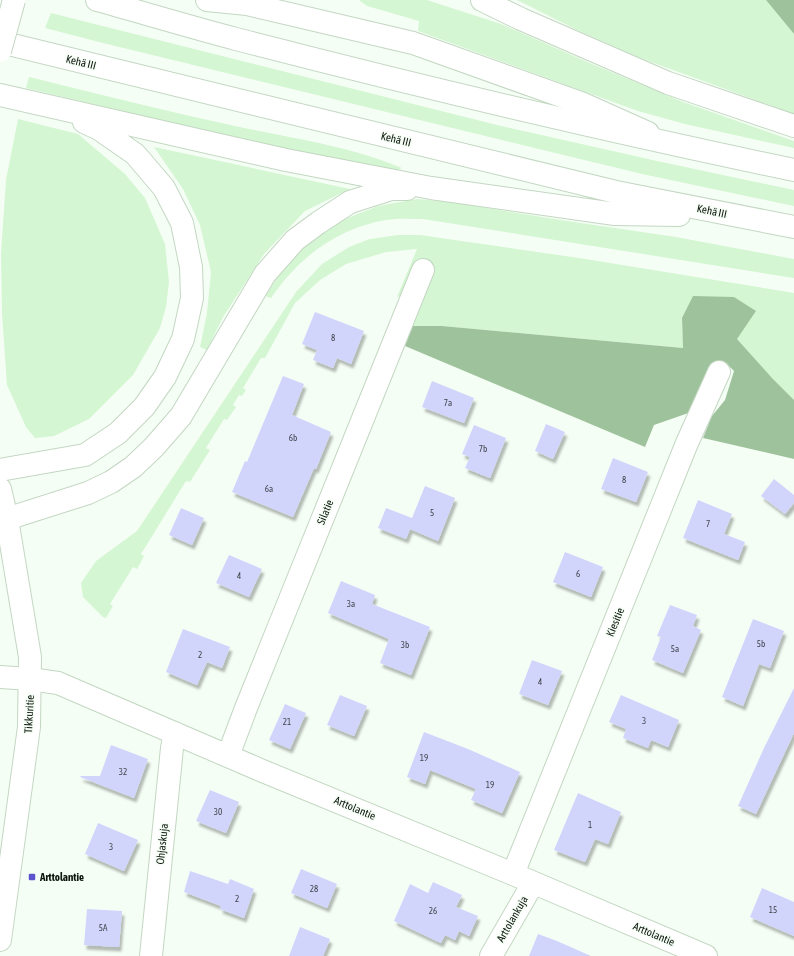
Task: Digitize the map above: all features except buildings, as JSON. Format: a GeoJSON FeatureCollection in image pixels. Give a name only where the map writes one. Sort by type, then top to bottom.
{"type":"FeatureCollection","features":[{"type":"Feature","properties":{"kind":"main road"},"geometry":{"type":"LineString","coordinates":[[0,51],[14,0]]}},
{"type":"Feature","properties":{"kind":"main road"},"geometry":{"type":"LineString","coordinates":[[97,0],[235,39],[432,88],[674,145],[794,170]]}},
{"type":"Feature","properties":{"kind":"main road"},"geometry":{"type":"LineString","coordinates":[[207,0],[247,4],[413,44],[581,103],[674,145]]}},
{"type":"Feature","properties":{"kind":"main road"},"geometry":{"type":"LineString","coordinates":[[482,0],[668,84],[794,126]]}},
{"type":"Feature","properties":{"kind":"main road","name":"Kehä III"},"geometry":{"type":"LineString","coordinates":[[0,42],[616,192],[794,227]]}},
{"type":"Feature","properties":{"kind":"main road"},"geometry":{"type":"LineString","coordinates":[[0,95],[286,160],[431,188],[615,214],[730,215]]}},
{"type":"Feature","properties":{"kind":"main road"},"geometry":{"type":"LineString","coordinates":[[0,470],[85,455],[118,433],[144,407],[165,377],[183,339],[192,298],[192,267],[182,223],[164,188],[135,154],[99,129],[54,108]]}},
{"type":"Feature","properties":{"kind":"main road"},"geometry":{"type":"LineString","coordinates":[[4,520],[88,493],[111,482],[133,467],[154,447],[181,416],[264,274],[296,240],[318,222],[350,202],[391,189],[431,188]]}},
{"type":"Feature","properties":{"kind":"main road","name":"Silatie"},"geometry":{"type":"LineString","coordinates":[[228,756],[423,270]]}},
{"type":"Feature","properties":{"kind":"main road","name":"Kiesitie"},"geometry":{"type":"LineString","coordinates":[[513,874],[687,443],[719,372]]}},
{"type":"Feature","properties":{"kind":"main road","name":"Tikkuritie"},"geometry":{"type":"LineString","coordinates":[[0,488],[4,520],[30,657],[29,728],[0,940]]}},
{"type":"Feature","properties":{"kind":"main road","name":"Arttolantie"},"geometry":{"type":"LineString","coordinates":[[0,677],[58,683],[228,756],[706,956]]}},
{"type":"Feature","properties":{"kind":"main road","name":"Ohjaskuja"},"geometry":{"type":"LineString","coordinates":[[151,956],[161,847],[175,733]]}},
{"type":"Feature","properties":{"kind":"main road","name":"Arttolankuja"},"geometry":{"type":"LineString","coordinates":[[491,956],[533,883]]}},
{"type":"Feature","properties":{"kind":"green space"},"geometry":{"type":"Polygon","coordinates":[[[359,0],[427,0],[501,24],[683,102],[794,141],[794,148],[685,124],[638,111],[418,31],[419,21],[367,6],[359,0]]]}},
{"type":"Feature","properties":{"kind":"green space"},"geometry":{"type":"Polygon","coordinates":[[[517,0],[766,0],[794,34],[794,114],[640,58],[579,31],[517,0]]]}},
{"type":"Feature","properties":{"kind":"green space"},"geometry":{"type":"Polygon","coordinates":[[[766,0],[794,0],[794,34],[766,0]]]}},
{"type":"Feature","properties":{"kind":"green space"},"geometry":{"type":"Polygon","coordinates":[[[51,13],[501,126],[794,190],[794,206],[642,174],[45,28],[51,13]]]}},
{"type":"Feature","properties":{"kind":"green space"},"geometry":{"type":"Polygon","coordinates":[[[29,77],[235,126],[341,148],[382,160],[402,168],[396,171],[274,147],[26,88],[29,77]]]}},
{"type":"Feature","properties":{"kind":"green space"},"geometry":{"type":"Polygon","coordinates":[[[18,119],[78,134],[125,174],[145,198],[165,244],[169,282],[166,307],[160,328],[133,375],[89,419],[54,436],[35,438],[26,427],[7,385],[2,313],[1,254],[6,180],[18,119]]]}},
{"type":"Feature","properties":{"kind":"green space"},"geometry":{"type":"Polygon","coordinates":[[[154,147],[350,189],[305,211],[264,254],[223,317],[207,350],[200,347],[207,313],[211,272],[200,225],[183,189],[154,147]]]}},
{"type":"Feature","properties":{"kind":"green space"},"geometry":{"type":"Polygon","coordinates":[[[417,199],[450,202],[676,237],[794,259],[794,278],[423,219],[400,219],[372,223],[346,232],[310,255],[285,280],[271,298],[265,296],[288,262],[312,238],[343,220],[378,206],[417,199]]]}},
{"type":"Feature","properties":{"kind":"green space"},"geometry":{"type":"Polygon","coordinates":[[[398,235],[420,235],[579,258],[794,293],[794,400],[737,339],[682,318],[683,348],[442,326],[412,326],[424,299],[421,290],[397,297],[417,249],[386,252],[346,264],[320,280],[295,303],[265,358],[261,358],[243,388],[246,390],[242,396],[239,395],[233,405],[236,407],[227,420],[224,419],[206,448],[210,450],[190,482],[186,481],[141,554],[144,556],[137,569],[133,567],[110,604],[113,606],[106,618],[103,617],[83,597],[81,583],[96,561],[137,531],[296,292],[322,264],[349,247],[370,239],[398,235]]]}},
{"type":"Feature","properties":{"kind":"green space"},"geometry":{"type":"Polygon","coordinates":[[[693,296],[734,297],[756,311],[737,339],[794,400],[794,459],[703,438],[712,416],[725,400],[734,371],[729,366],[721,364],[697,410],[654,425],[645,447],[405,346],[412,326],[442,326],[683,348],[682,318],[693,296]]]}},
{"type":"Feature","properties":{"kind":"place","name":"Arttolantie"},"geometry":{"type":"Point","coordinates":[32,877]}}]}
